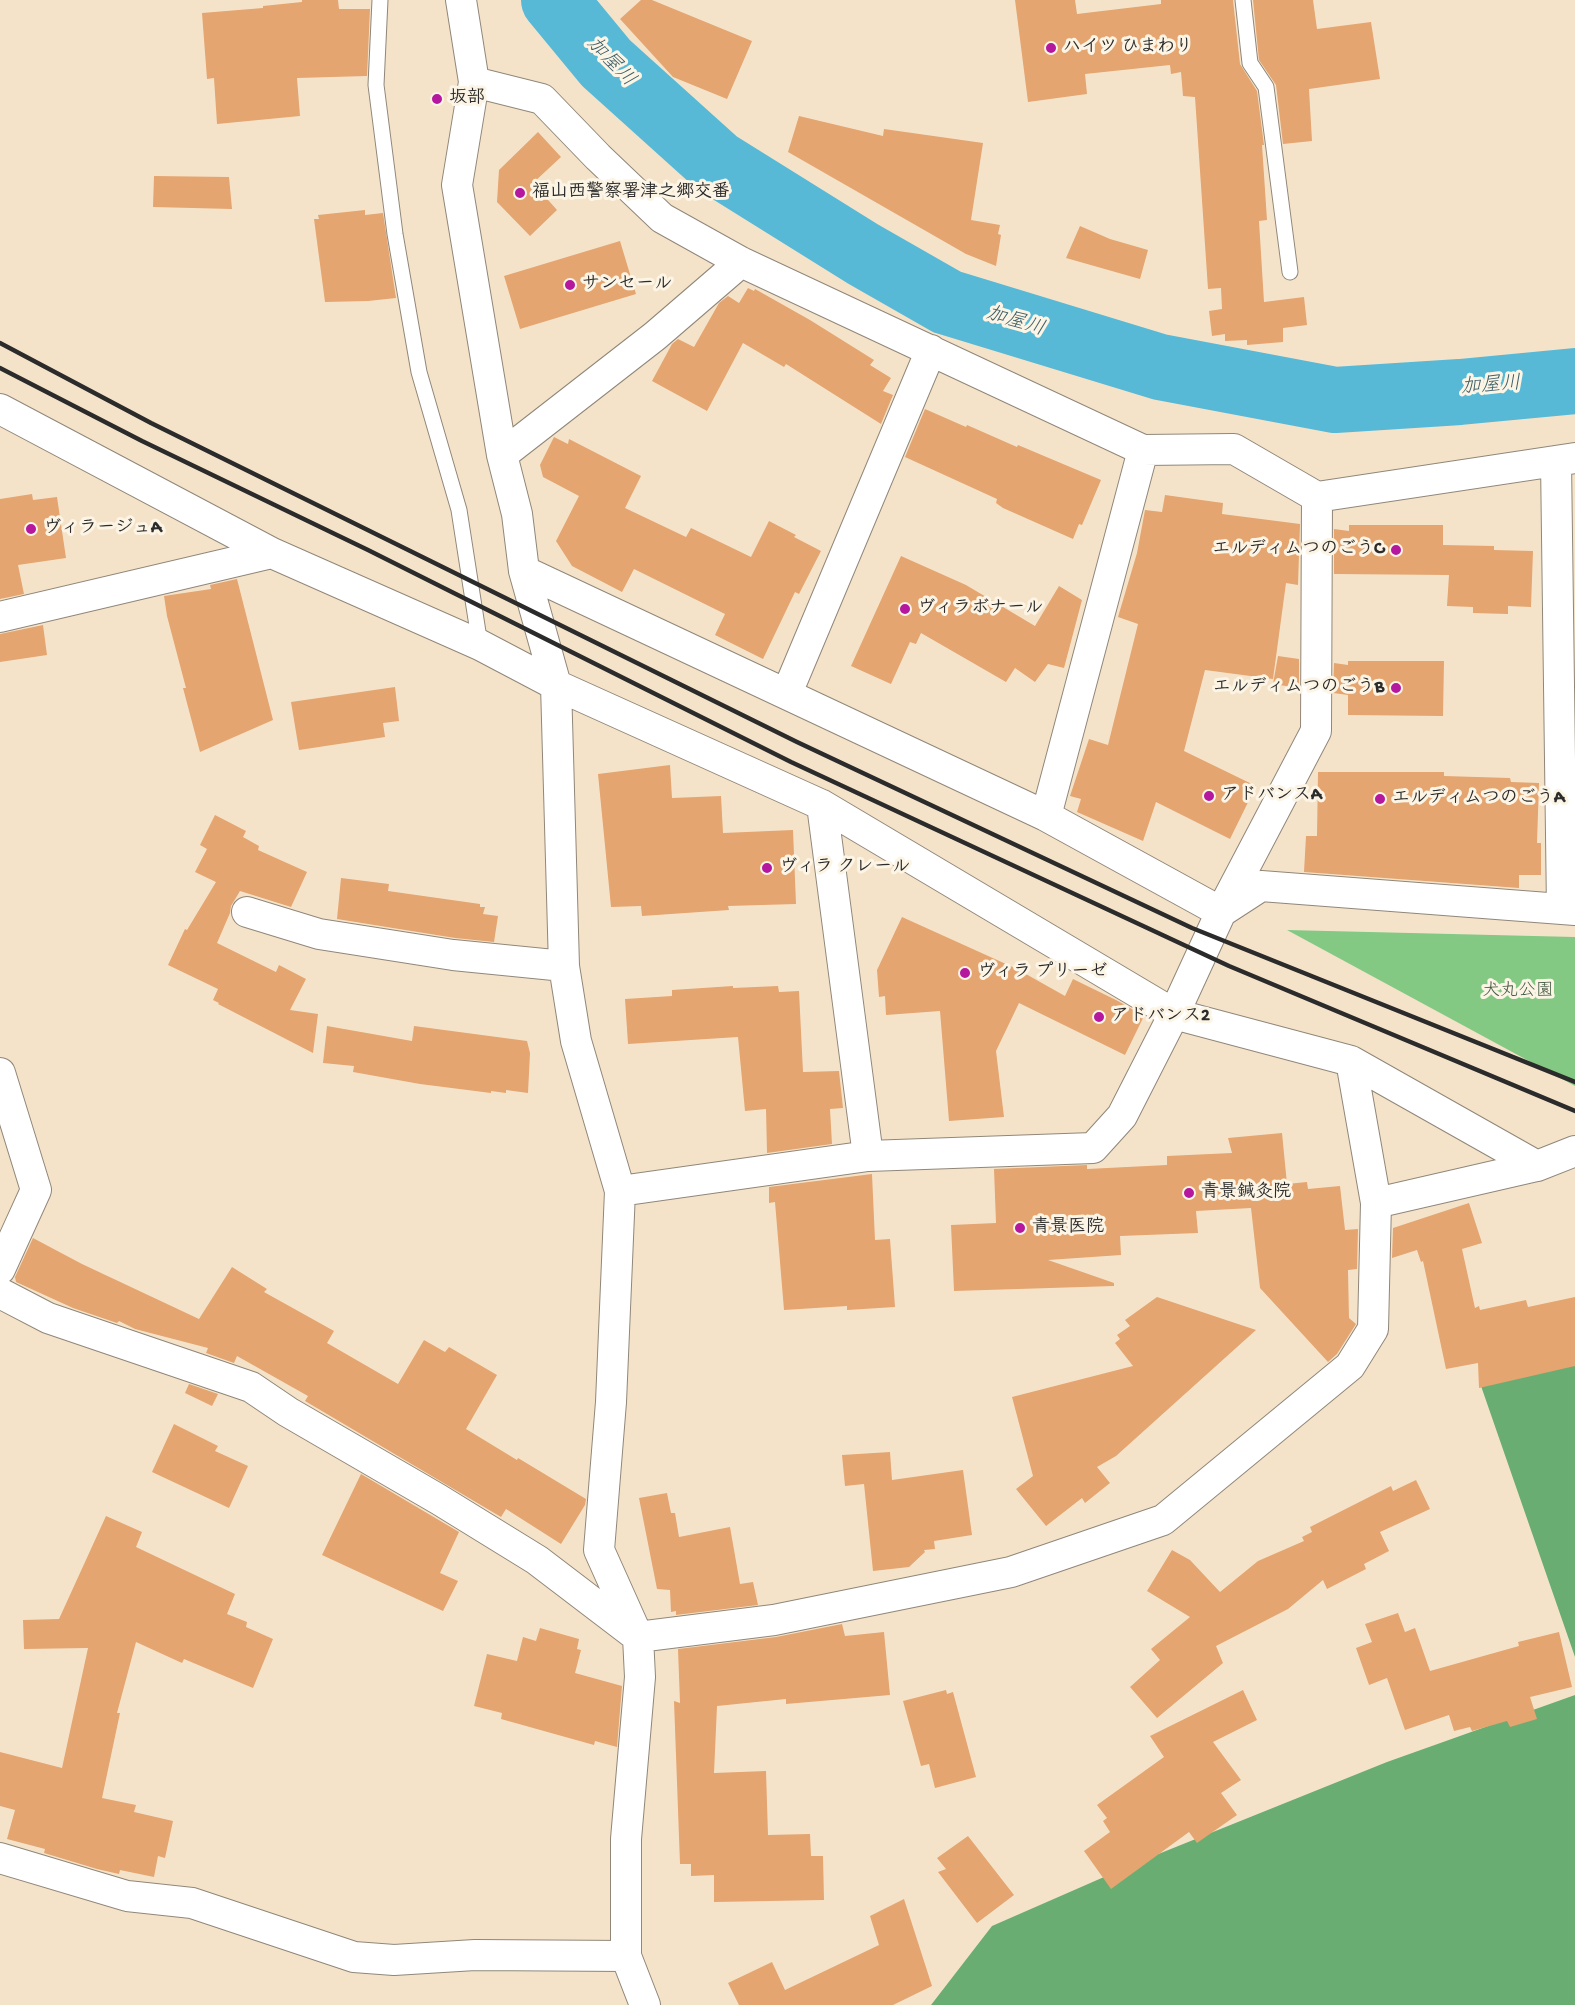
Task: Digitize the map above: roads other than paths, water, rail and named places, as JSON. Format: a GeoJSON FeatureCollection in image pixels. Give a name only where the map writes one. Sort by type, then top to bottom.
{"type":"FeatureCollection","features":[{"type":"Feature","properties":{"kind":"street"},"geometry":{"type":"LineString","coordinates":[[461,0],[474,82],[457,185],[502,455],[517,514],[524,572],[556,685],[564,966],[576,1041],[620,1191],[611,1402],[599,1550],[638,1637],[640,1677],[626,1839],[626,1956],[645,2005]]}},
{"type":"Feature","properties":{"kind":"street"},"geometry":{"type":"LineString","coordinates":[[474,82],[542,99],[662,218],[741,262],[1143,450],[1234,449],[1317,497],[1566,460],[1568,910],[1261,886],[1221,912]]}},
{"type":"Feature","properties":{"kind":"street"},"geometry":{"type":"LineString","coordinates":[[502,455],[655,336],[741,262]]}},
{"type":"Feature","properties":{"kind":"street"},"geometry":{"type":"LineString","coordinates":[[787,693],[931,350]]}},
{"type":"Feature","properties":{"kind":"street"},"geometry":{"type":"LineString","coordinates":[[0,409],[272,553],[480,645],[556,685],[822,805],[1174,1014],[1351,1061],[1537,1166]]}},
{"type":"Feature","properties":{"kind":"street"},"geometry":{"type":"LineString","coordinates":[[1046,816],[1143,450]]}},
{"type":"Feature","properties":{"kind":"street"},"geometry":{"type":"LineString","coordinates":[[620,1191],[868,1156],[1093,1148],[1122,1116],[1174,1014],[1221,912],[1316,731],[1317,497]]}},
{"type":"Feature","properties":{"kind":"street"},"geometry":{"type":"LineString","coordinates":[[0,617],[272,553]]}},
{"type":"Feature","properties":{"kind":"street"},"geometry":{"type":"LineString","coordinates":[[524,572],[1046,816],[1221,912]]}},
{"type":"Feature","properties":{"kind":"street"},"geometry":{"type":"LineString","coordinates":[[822,805],[868,1156]]}},
{"type":"Feature","properties":{"kind":"street"},"geometry":{"type":"LineString","coordinates":[[247,912],[319,934],[453,955],[564,966]]}},
{"type":"Feature","properties":{"kind":"street"},"geometry":{"type":"LineString","coordinates":[[0,1293],[48,1318],[251,1388],[537,1560],[638,1637],[774,1620],[1011,1572],[1163,1521],[1350,1366],[1373,1329],[1376,1203],[1351,1061]]}},
{"type":"Feature","properties":{"kind":"street"},"geometry":{"type":"LineString","coordinates":[[0,1073],[36,1190],[0,1269]]}},
{"type":"Feature","properties":{"kind":"street"},"geometry":{"type":"LineString","coordinates":[[1376,1203],[1537,1166],[1575,1151]]}},
{"type":"Feature","properties":{"kind":"street"},"geometry":{"type":"LineString","coordinates":[[0,1858],[127,1896],[192,1903],[354,1956],[394,1960],[475,1955],[626,1956]]}},
{"type":"Feature","properties":{"kind":"lane"},"geometry":{"type":"LineString","coordinates":[[380,0],[376,85],[395,234],[419,372],[459,510],[480,645]]}},
{"type":"Feature","properties":{"kind":"lane"},"geometry":{"type":"LineString","coordinates":[[1243,0],[1250,63],[1266,87],[1290,272]]}},
{"type":"Feature","properties":{"kind":"waterway","name":"加屋川"},"geometry":{"type":"LineString","coordinates":[[554,0],[606,63],[717,163],[863,254],[947,302],[1160,367],[1335,400],[1460,392],[1575,381]]}},
{"type":"Feature","properties":{"kind":"railway"},"geometry":{"type":"LineString","coordinates":[[0,343],[151,423],[797,742],[1192,928],[1575,1082]]}},
{"type":"Feature","properties":{"kind":"railway"},"geometry":{"type":"LineString","coordinates":[[0,368],[142,441],[368,550],[791,762],[1229,966],[1575,1111]]}},
{"type":"Feature","properties":{"kind":"place","name":"ハイツ ひまわり"},"geometry":{"type":"Point","coordinates":[1051,48]}},
{"type":"Feature","properties":{"kind":"place","name":"坂部"},"geometry":{"type":"Point","coordinates":[437,99]}},
{"type":"Feature","properties":{"kind":"place","name":"福山西警察署津之郷交番"},"geometry":{"type":"Point","coordinates":[520,193]}},
{"type":"Feature","properties":{"kind":"place","name":"サンセール"},"geometry":{"type":"Point","coordinates":[570,285]}},
{"type":"Feature","properties":{"kind":"place","name":"ヴィラージュA"},"geometry":{"type":"Point","coordinates":[31,529]}},
{"type":"Feature","properties":{"kind":"place","name":"エルディムつのごうC"},"geometry":{"type":"Point","coordinates":[1396,550]}},
{"type":"Feature","properties":{"kind":"place","name":"ヴィラボナール"},"geometry":{"type":"Point","coordinates":[905,609]}},
{"type":"Feature","properties":{"kind":"place","name":"エルディムつのごうB"},"geometry":{"type":"Point","coordinates":[1396,688]}},
{"type":"Feature","properties":{"kind":"place","name":"アドバンスA"},"geometry":{"type":"Point","coordinates":[1209,796]}},
{"type":"Feature","properties":{"kind":"place","name":"エルディムつのごうA"},"geometry":{"type":"Point","coordinates":[1380,799]}},
{"type":"Feature","properties":{"kind":"place","name":"ヴィラ クレール"},"geometry":{"type":"Point","coordinates":[767,868]}},
{"type":"Feature","properties":{"kind":"place","name":"ヴィラ プリーゼ"},"geometry":{"type":"Point","coordinates":[965,973]}},
{"type":"Feature","properties":{"kind":"place","name":"アドバンス2"},"geometry":{"type":"Point","coordinates":[1099,1017]}},
{"type":"Feature","properties":{"kind":"place","name":"青景鍼灸院"},"geometry":{"type":"Point","coordinates":[1189,1193]}},
{"type":"Feature","properties":{"kind":"place","name":"青景医院"},"geometry":{"type":"Point","coordinates":[1020,1228]}},
{"type":"Feature","properties":{"kind":"park label","name":"犬丸公園"},"geometry":{"type":"Point","coordinates":[1518,992]}}]}
